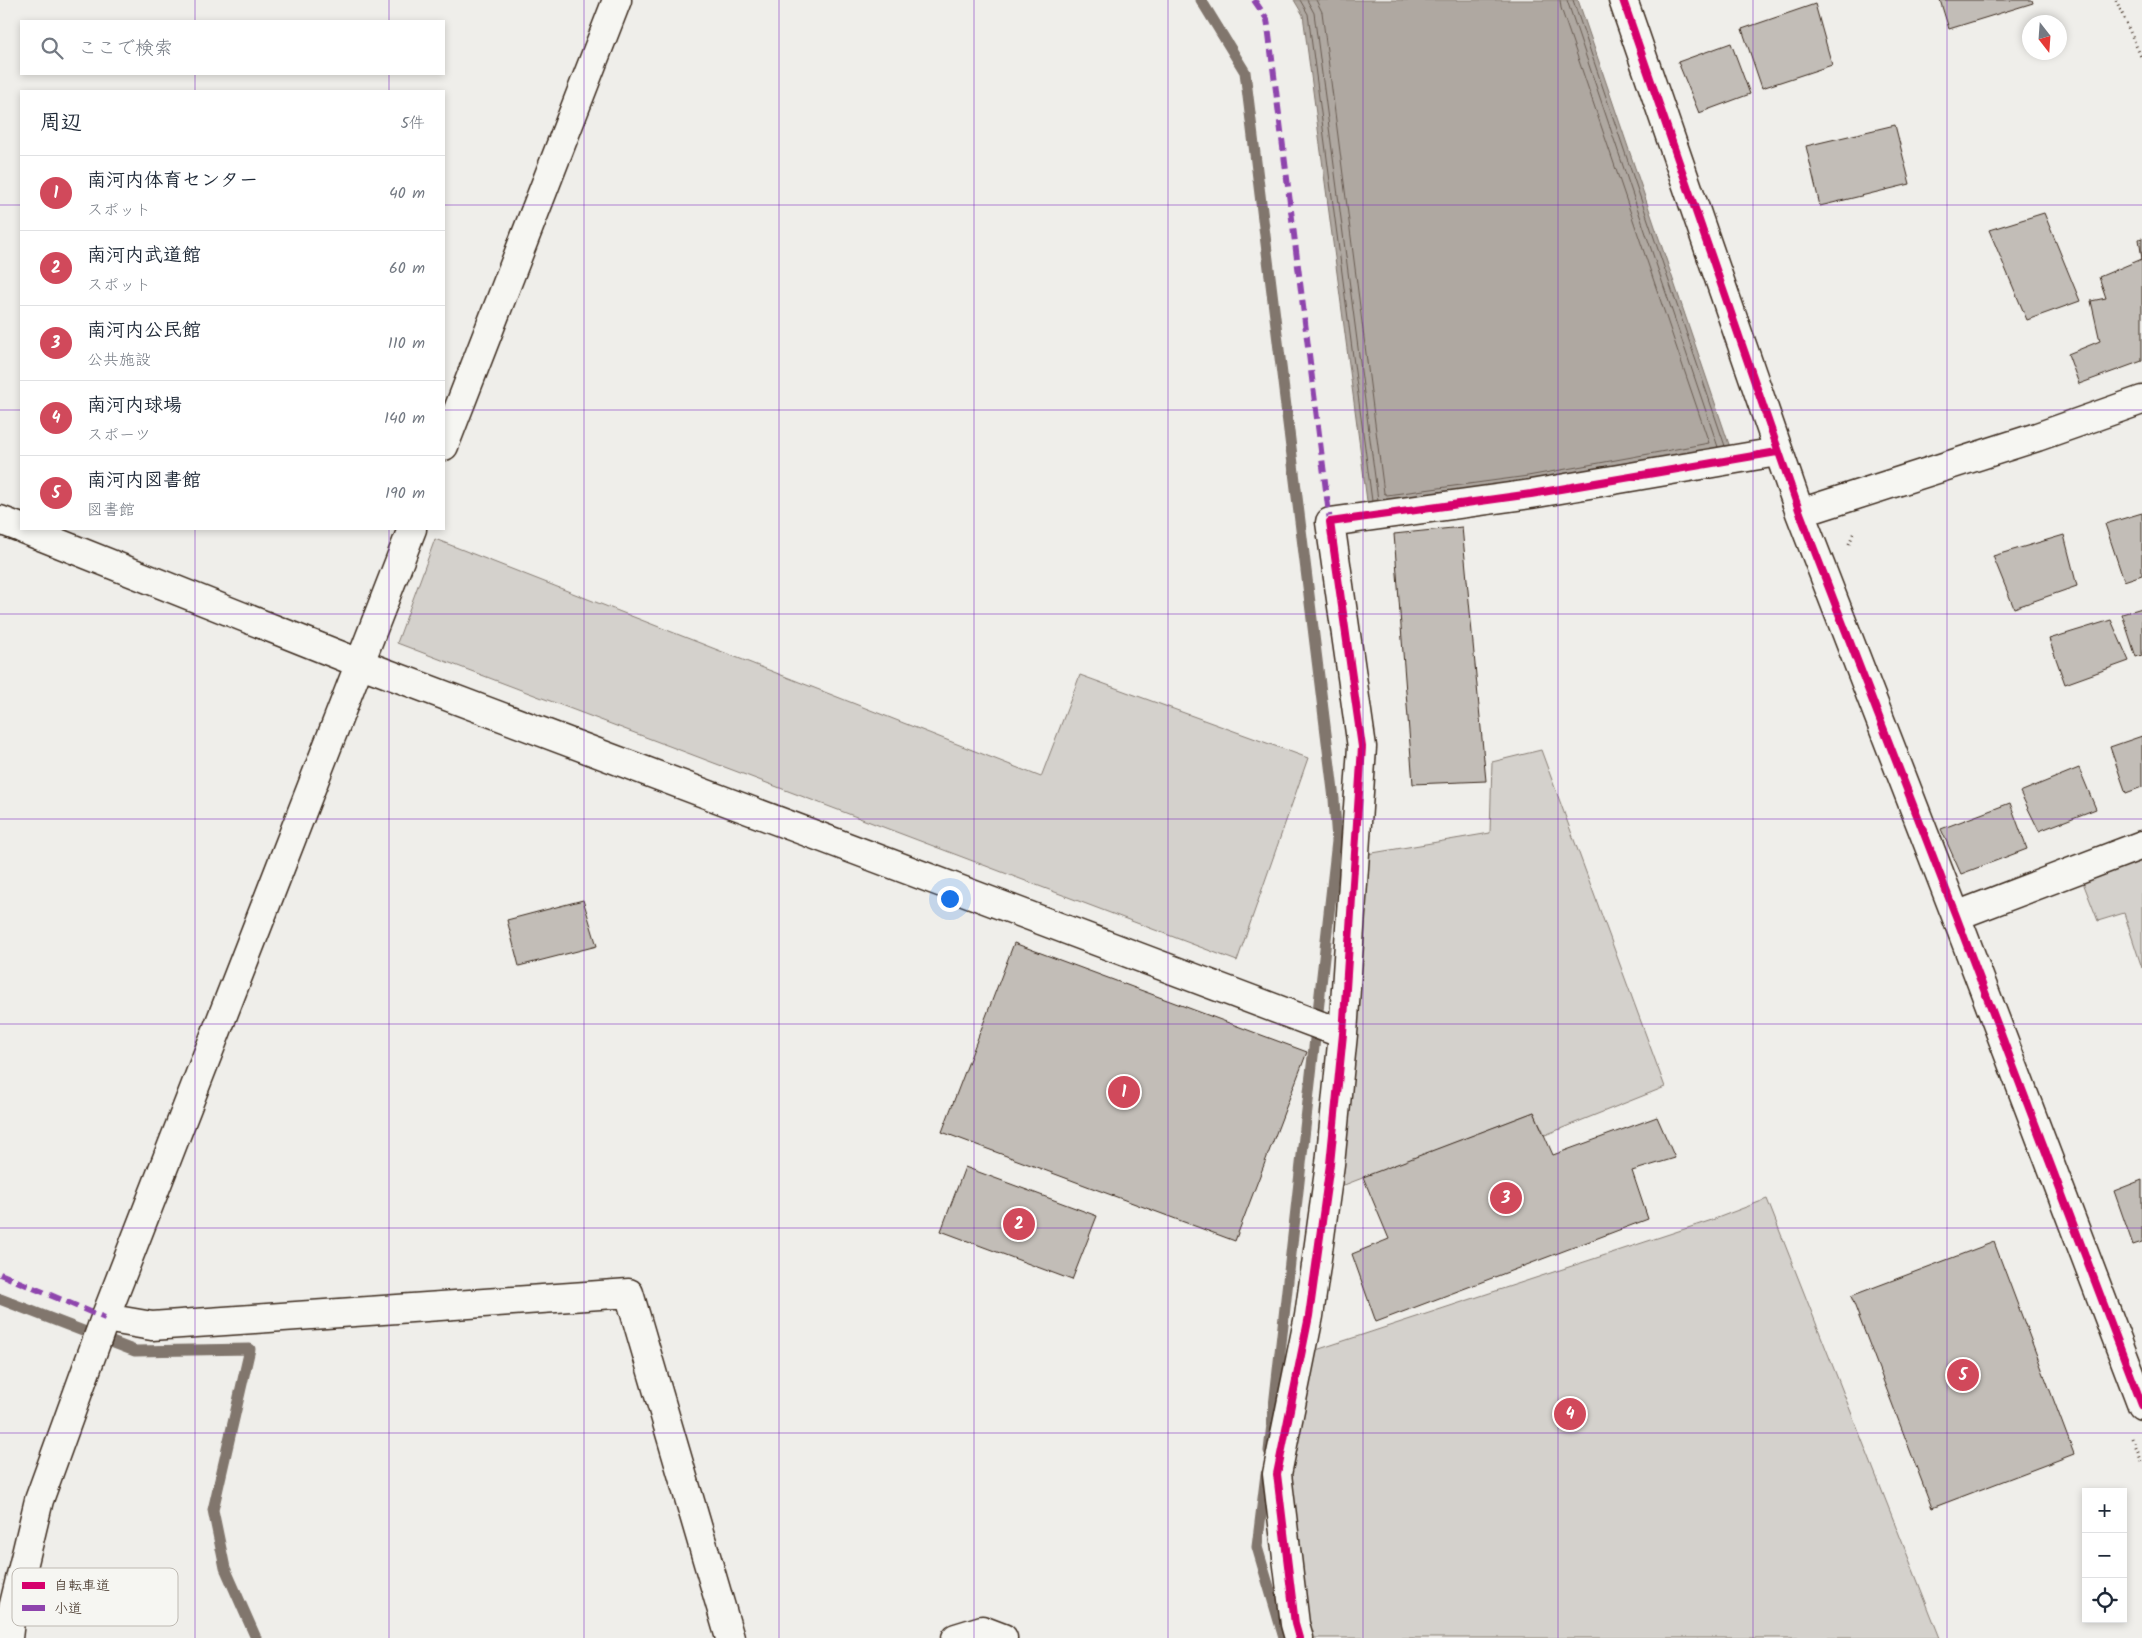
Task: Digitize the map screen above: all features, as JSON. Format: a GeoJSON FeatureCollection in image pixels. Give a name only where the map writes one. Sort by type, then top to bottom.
{"type":"FeatureCollection","features":[{"type":"Feature","properties":{"kind":"street"},"geometry":{"type":"LineString","coordinates":[[445,443],[617,0]]}},
{"type":"Feature","properties":{"kind":"street"},"geometry":{"type":"LineString","coordinates":[[1623,0],[1777,452],[2142,1405]]}},
{"type":"Feature","properties":{"kind":"street"},"geometry":{"type":"LineString","coordinates":[[1800,513],[2038,437],[2142,400]]}},
{"type":"Feature","properties":{"kind":"street"},"geometry":{"type":"LineString","coordinates":[[1299,1638],[1295,1624],[1277,1474],[1308,1316],[1330,1164],[1343,1034],[1362,747],[1330,522],[1531,494],[1777,452]]}},
{"type":"Feature","properties":{"kind":"street"},"geometry":{"type":"LineString","coordinates":[[0,520],[20,527]]}},
{"type":"Feature","properties":{"kind":"street"},"geometry":{"type":"LineString","coordinates":[[27,530],[359,663],[1343,1034]]}},
{"type":"Feature","properties":{"kind":"street"},"geometry":{"type":"LineString","coordinates":[[23,1568],[39,1500],[104,1318],[412,530]]}},
{"type":"Feature","properties":{"kind":"street"},"geometry":{"type":"LineString","coordinates":[[1956,916],[2142,846]]}},
{"type":"Feature","properties":{"kind":"street"},"geometry":{"type":"LineString","coordinates":[[104,1318],[152,1326],[629,1293],[730,1638]]}},
{"type":"Feature","properties":{"kind":"street"},"geometry":{"type":"LineString","coordinates":[[8,1638],[12,1613]]}},
{"type":"Feature","properties":{"kind":"street"},"geometry":{"type":"LineString","coordinates":[[956,1638],[982,1630],[1003,1638]]}},
{"type":"Feature","properties":{"kind":"path"},"geometry":{"type":"LineString","coordinates":[[2116,0],[2142,59]]}},
{"type":"Feature","properties":{"kind":"shaded area"},"geometry":{"type":"Polygon","coordinates":[[[435,539],[1041,777],[1080,675],[1308,758],[1237,961],[397,643],[435,539]]]}},
{"type":"Feature","properties":{"kind":"shaded area"},"geometry":{"type":"Polygon","coordinates":[[[1541,750],[1665,1087],[1545,1135],[1534,1112],[1326,1192],[1355,856],[1490,833],[1492,762],[1541,750]]]}},
{"type":"Feature","properties":{"kind":"shaded area"},"geometry":{"type":"Polygon","coordinates":[[[2142,857],[2142,968],[2124,913],[2098,921],[2082,880],[2142,857]]]}},
{"type":"Feature","properties":{"kind":"shaded area"},"geometry":{"type":"Polygon","coordinates":[[[1767,1199],[1940,1638],[1299,1638],[1277,1474],[1301,1355],[1712,1220],[1767,1199]]]}},
{"type":"Feature","properties":{"kind":"water"},"geometry":{"type":"Polygon","coordinates":[[[1294,0],[1578,0],[1734,459],[1369,516],[1303,15],[1294,0]]]}},
{"type":"Feature","properties":{"kind":"building"},"geometry":{"type":"Polygon","coordinates":[[[1940,0],[2032,0],[2033,3],[1949,29],[1940,0]]]}},
{"type":"Feature","properties":{"kind":"building"},"geometry":{"type":"Polygon","coordinates":[[[1815,4],[1832,65],[1762,88],[1742,29],[1815,4]]]}},
{"type":"Feature","properties":{"kind":"building"},"geometry":{"type":"Polygon","coordinates":[[[1731,43],[1750,94],[1699,113],[1678,62],[1731,43]]]}},
{"type":"Feature","properties":{"kind":"building"},"geometry":{"type":"Polygon","coordinates":[[[1895,125],[1910,184],[1820,206],[1806,146],[1895,125]]]}},
{"type":"Feature","properties":{"kind":"building"},"geometry":{"type":"Polygon","coordinates":[[[2044,213],[2080,301],[2027,320],[1989,230],[2044,213]]]}},
{"type":"Feature","properties":{"kind":"building"},"geometry":{"type":"Polygon","coordinates":[[[2142,238],[2142,259],[2139,239],[2142,238]]]}},
{"type":"Feature","properties":{"kind":"building"},"geometry":{"type":"Polygon","coordinates":[[[2142,259],[2142,361],[2079,384],[2068,354],[2100,341],[2091,301],[2106,298],[2099,277],[2142,259]]]}},
{"type":"Feature","properties":{"kind":"building"},"geometry":{"type":"Polygon","coordinates":[[[2142,513],[2142,575],[2124,581],[2105,524],[2142,513]]]}},
{"type":"Feature","properties":{"kind":"building"},"geometry":{"type":"Polygon","coordinates":[[[1462,527],[1486,781],[1413,784],[1394,534],[1462,527]]]}},
{"type":"Feature","properties":{"kind":"building"},"geometry":{"type":"Polygon","coordinates":[[[2064,535],[2077,586],[2014,608],[1993,556],[2064,535]]]}},
{"type":"Feature","properties":{"kind":"building"},"geometry":{"type":"Polygon","coordinates":[[[2142,608],[2142,655],[2136,657],[2122,614],[2142,608]]]}},
{"type":"Feature","properties":{"kind":"building"},"geometry":{"type":"Polygon","coordinates":[[[2111,620],[2129,661],[2065,684],[2049,639],[2111,620]]]}},
{"type":"Feature","properties":{"kind":"building"},"geometry":{"type":"Polygon","coordinates":[[[2142,736],[2142,787],[2126,793],[2110,747],[2142,736]]]}},
{"type":"Feature","properties":{"kind":"building"},"geometry":{"type":"Polygon","coordinates":[[[2079,768],[2096,809],[2039,831],[2020,792],[2079,768]]]}},
{"type":"Feature","properties":{"kind":"building"},"geometry":{"type":"Polygon","coordinates":[[[2010,803],[2027,849],[1961,874],[1941,829],[2010,803]]]}},
{"type":"Feature","properties":{"kind":"building"},"geometry":{"type":"Polygon","coordinates":[[[583,900],[597,946],[519,966],[507,920],[583,900]]]}},
{"type":"Feature","properties":{"kind":"building"},"geometry":{"type":"Polygon","coordinates":[[[1014,943],[1307,1052],[1235,1241],[942,1132],[1014,943]]]}},
{"type":"Feature","properties":{"kind":"building"},"geometry":{"type":"Polygon","coordinates":[[[1534,1112],[1553,1155],[1657,1117],[1675,1158],[1632,1171],[1648,1219],[1376,1322],[1352,1254],[1389,1239],[1363,1177],[1534,1112]]]}},
{"type":"Feature","properties":{"kind":"building"},"geometry":{"type":"Polygon","coordinates":[[[965,1167],[1097,1216],[1072,1280],[941,1231],[965,1167]]]}},
{"type":"Feature","properties":{"kind":"building"},"geometry":{"type":"Polygon","coordinates":[[[2142,1180],[2142,1242],[2133,1245],[2114,1191],[2142,1180]]]}},
{"type":"Feature","properties":{"kind":"building"},"geometry":{"type":"Polygon","coordinates":[[[1994,1242],[2074,1454],[1932,1508],[1851,1296],[1994,1242]]]}},
{"type":"Feature","properties":{"kind":"waterway"},"geometry":{"type":"LineString","coordinates":[[1201,0],[1245,72],[1334,799],[1337,841],[1269,1451]]}},
{"type":"Feature","properties":{"kind":"waterway"},"geometry":{"type":"LineString","coordinates":[[0,1299],[135,1351],[250,1349],[213,1510],[225,1568],[256,1638]]}},
{"type":"Feature","properties":{"kind":"waterway"},"geometry":{"type":"LineString","coordinates":[[1266,1474],[1257,1547],[1284,1638]]}},
{"type":"Feature","properties":{"kind":"marked path"},"geometry":{"type":"LineString","coordinates":[[1254,0],[1267,19],[1330,522]]}},
{"type":"Feature","properties":{"kind":"marked path"},"geometry":{"type":"LineString","coordinates":[[0,1274],[105,1318]]}},
{"type":"Feature","properties":{"kind":"cycle path"},"geometry":{"type":"LineString","coordinates":[[1623,0],[1800,513],[2142,1405]]}},
{"type":"Feature","properties":{"kind":"cycle path"},"geometry":{"type":"LineString","coordinates":[[1299,1638],[1295,1624],[1277,1474],[1309,1316],[1330,1164],[1343,1034],[1362,747],[1330,522],[1531,494],[1777,452]]}},
{"type":"Feature","properties":{"kind":"place","name":"南河内体育センター"},"geometry":{"type":"Point","coordinates":[1124,1092]}},
{"type":"Feature","properties":{"kind":"place","name":"南河内公民館"},"geometry":{"type":"Point","coordinates":[1506,1198]}},
{"type":"Feature","properties":{"kind":"place","name":"南河内武道館"},"geometry":{"type":"Point","coordinates":[1019,1224]}},
{"type":"Feature","properties":{"kind":"place","name":"南河内図書館"},"geometry":{"type":"Point","coordinates":[1963,1375]}},
{"type":"Feature","properties":{"kind":"place","name":"南河内球場"},"geometry":{"type":"Point","coordinates":[1570,1414]}}]}
